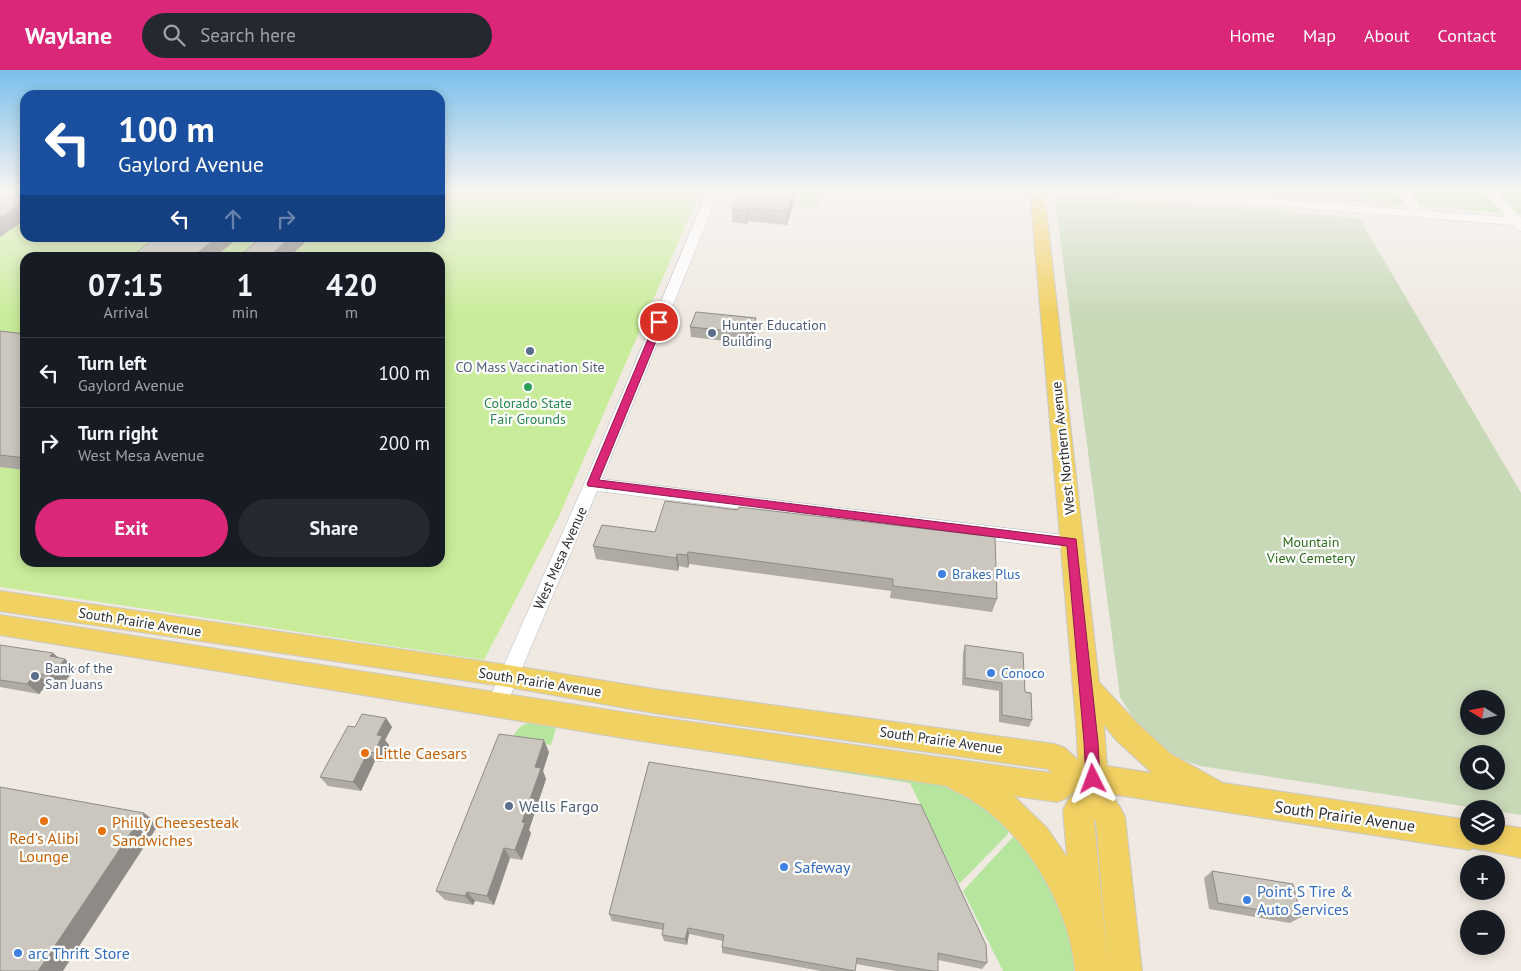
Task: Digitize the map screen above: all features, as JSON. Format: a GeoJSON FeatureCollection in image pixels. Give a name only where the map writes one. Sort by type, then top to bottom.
{"type":"FeatureCollection","features":[{"type":"Feature","properties":{"kind":"main road","name":"West Northern Avenue"},"geometry":{"type":"LineString","coordinates":[[1041,232],[1085,685],[1087,783]]}},
{"type":"Feature","properties":{"kind":"main road","name":"South Prairie Avenue"},"geometry":{"type":"LineString","coordinates":[[2,609],[508,676],[654,701],[1055,757],[1087,783]]}},
{"type":"Feature","properties":{"kind":"main road","name":"South Prairie Avenue"},"geometry":{"type":"LineString","coordinates":[[2,609],[497,704],[648,728],[1057,788],[1087,783],[1221,798],[1460,834]]}},
{"type":"Feature","properties":{"kind":"main road"},"geometry":{"type":"LineString","coordinates":[[1085,685],[1127,732],[1162,763],[1221,798]]}},
{"type":"Feature","properties":{"kind":"main road"},"geometry":{"type":"LineString","coordinates":[[941,770],[971,784],[1005,806],[1026,825],[1055,866],[1090,959]]}},
{"type":"Feature","properties":{"kind":"main road"},"geometry":{"type":"LineString","coordinates":[[1087,783],[1078,810],[1090,959]]}},
{"type":"Feature","properties":{"kind":"main road"},"geometry":{"type":"LineString","coordinates":[[1087,783],[1110,817],[1125,971]]}},
{"type":"Feature","properties":{"kind":"main road"},"geometry":{"type":"LineString","coordinates":[[1505,840],[1521,843]]}},
{"type":"Feature","properties":{"kind":"street","name":"West Mesa Avenue"},"geometry":{"type":"LineString","coordinates":[[497,704],[592,484],[697,232]]}},
{"type":"Feature","properties":{"kind":"street"},"geometry":{"type":"LineString","coordinates":[[592,484],[1072,543]]}},
{"type":"Feature","properties":{"kind":"green space","name":"Colorado State Fair Grounds"},"geometry":{"type":"Polygon","coordinates":[[[0,232],[20,232],[20,242],[445,242],[445,232],[683,232],[559,516],[484,660],[0,587],[0,232]]]}},
{"type":"Feature","properties":{"kind":"green space","name":"Mountain View Cemetery"},"geometry":{"type":"Polygon","coordinates":[[[1059,232],[1367,232],[1521,493],[1521,815],[1505,812],[1505,800],[1460,800],[1460,806],[1200,766],[1165,753],[1140,729],[1120,697],[1059,232]]]}},
{"type":"Feature","properties":{"kind":"green space"},"geometry":{"type":"Polygon","coordinates":[[[529,723],[556,728],[551,745],[513,739],[519,728],[529,723]]]}},
{"type":"Feature","properties":{"kind":"green space"},"geometry":{"type":"Polygon","coordinates":[[[712,746],[886,774],[887,777],[906,780],[906,777],[943,786],[977,801],[1009,826],[1008,834],[959,884],[910,783],[711,752],[712,746]]]}},
{"type":"Feature","properties":{"kind":"green space"},"geometry":{"type":"Polygon","coordinates":[[[1019,836],[1060,898],[1077,971],[1003,971],[963,891],[1013,837],[1019,836]]]}},
{"type":"Feature","properties":{"kind":"building"},"geometry":{"type":"Polygon","coordinates":[[[150,242],[211,242],[198,252],[137,252],[150,242]]]}},
{"type":"Feature","properties":{"kind":"building"},"geometry":{"type":"Polygon","coordinates":[[[256,242],[285,242],[274,252],[244,252],[256,242]]]}},
{"type":"Feature","properties":{"kind":"building"},"geometry":{"type":"Polygon","coordinates":[[[696,312],[756,318],[751,333],[690,327],[696,312]]]}},
{"type":"Feature","properties":{"kind":"building"},"geometry":{"type":"Polygon","coordinates":[[[0,331],[20,333],[20,457],[0,455],[0,331]]]}},
{"type":"Feature","properties":{"kind":"building"},"geometry":{"type":"Polygon","coordinates":[[[665,501],[738,510],[739,507],[995,537],[997,599],[893,586],[893,579],[688,552],[687,555],[677,554],[676,558],[593,546],[602,525],[655,532],[665,501]]]}},
{"type":"Feature","properties":{"kind":"building"},"geometry":{"type":"Polygon","coordinates":[[[0,645],[53,653],[50,656],[65,659],[50,676],[36,673],[27,684],[0,680],[0,645]]]}},
{"type":"Feature","properties":{"kind":"building"},"geometry":{"type":"Polygon","coordinates":[[[965,645],[1023,653],[1025,692],[1031,693],[1032,720],[1002,715],[1002,683],[965,678],[965,645]]]}},
{"type":"Feature","properties":{"kind":"building"},"geometry":{"type":"Polygon","coordinates":[[[362,714],[386,718],[377,735],[382,736],[374,753],[368,752],[353,782],[320,777],[348,726],[355,727],[362,714]]]}},
{"type":"Feature","properties":{"kind":"building","name":"Wells Fargo"},"geometry":{"type":"Polygon","coordinates":[[[499,734],[544,740],[535,767],[541,768],[522,822],[525,823],[515,850],[504,848],[487,896],[467,892],[465,896],[436,891],[499,734]]]}},
{"type":"Feature","properties":{"kind":"building","name":"Safeway"},"geometry":{"type":"Polygon","coordinates":[[[649,762],[921,805],[986,945],[987,963],[938,953],[938,971],[857,958],[855,971],[722,947],[724,935],[688,928],[685,939],[662,935],[664,924],[609,914],[649,762]]]}},
{"type":"Feature","properties":{"kind":"building"},"geometry":{"type":"Polygon","coordinates":[[[0,787],[144,813],[38,971],[0,971],[0,787]]]}},
{"type":"Feature","properties":{"kind":"building"},"geometry":{"type":"Polygon","coordinates":[[[1212,871],[1293,884],[1301,917],[1218,903],[1212,871]]]}},
{"type":"Feature","properties":{"kind":"place","name":"Hunter Education Building"},"geometry":{"type":"Point","coordinates":[712,333]}},
{"type":"Feature","properties":{"kind":"place","name":"CO Mass Vaccination Site"},"geometry":{"type":"Point","coordinates":[530,351]}},
{"type":"Feature","properties":{"kind":"place","name":"Colorado State Fair Grounds"},"geometry":{"type":"Point","coordinates":[528,387]}},
{"type":"Feature","properties":{"kind":"place","name":"Brakes Plus"},"geometry":{"type":"Point","coordinates":[942,574]}},
{"type":"Feature","properties":{"kind":"place","name":"Conoco"},"geometry":{"type":"Point","coordinates":[991,673]}},
{"type":"Feature","properties":{"kind":"place","name":"Bank of the San Juans"},"geometry":{"type":"Point","coordinates":[35,676]}},
{"type":"Feature","properties":{"kind":"place","name":"Little Caesars"},"geometry":{"type":"Point","coordinates":[365,753]}},
{"type":"Feature","properties":{"kind":"place","name":"Wells Fargo"},"geometry":{"type":"Point","coordinates":[509,806]}},
{"type":"Feature","properties":{"kind":"place","name":"Red's Alibi Lounge"},"geometry":{"type":"Point","coordinates":[44,821]}},
{"type":"Feature","properties":{"kind":"place","name":"Philly Cheesesteak Sandwiches"},"geometry":{"type":"Point","coordinates":[102,831]}},
{"type":"Feature","properties":{"kind":"place","name":"Safeway"},"geometry":{"type":"Point","coordinates":[784,867]}},
{"type":"Feature","properties":{"kind":"place","name":"Point S Tire & Auto Services"},"geometry":{"type":"Point","coordinates":[1247,900]}},
{"type":"Feature","properties":{"kind":"place","name":"arc Thrift Store"},"geometry":{"type":"Point","coordinates":[18,953]}},
{"type":"Feature","properties":{"kind":"route"},"geometry":{"type":"LineString","coordinates":[[659,322],[592,484],[1072,543],[1093,779]]}}]}
